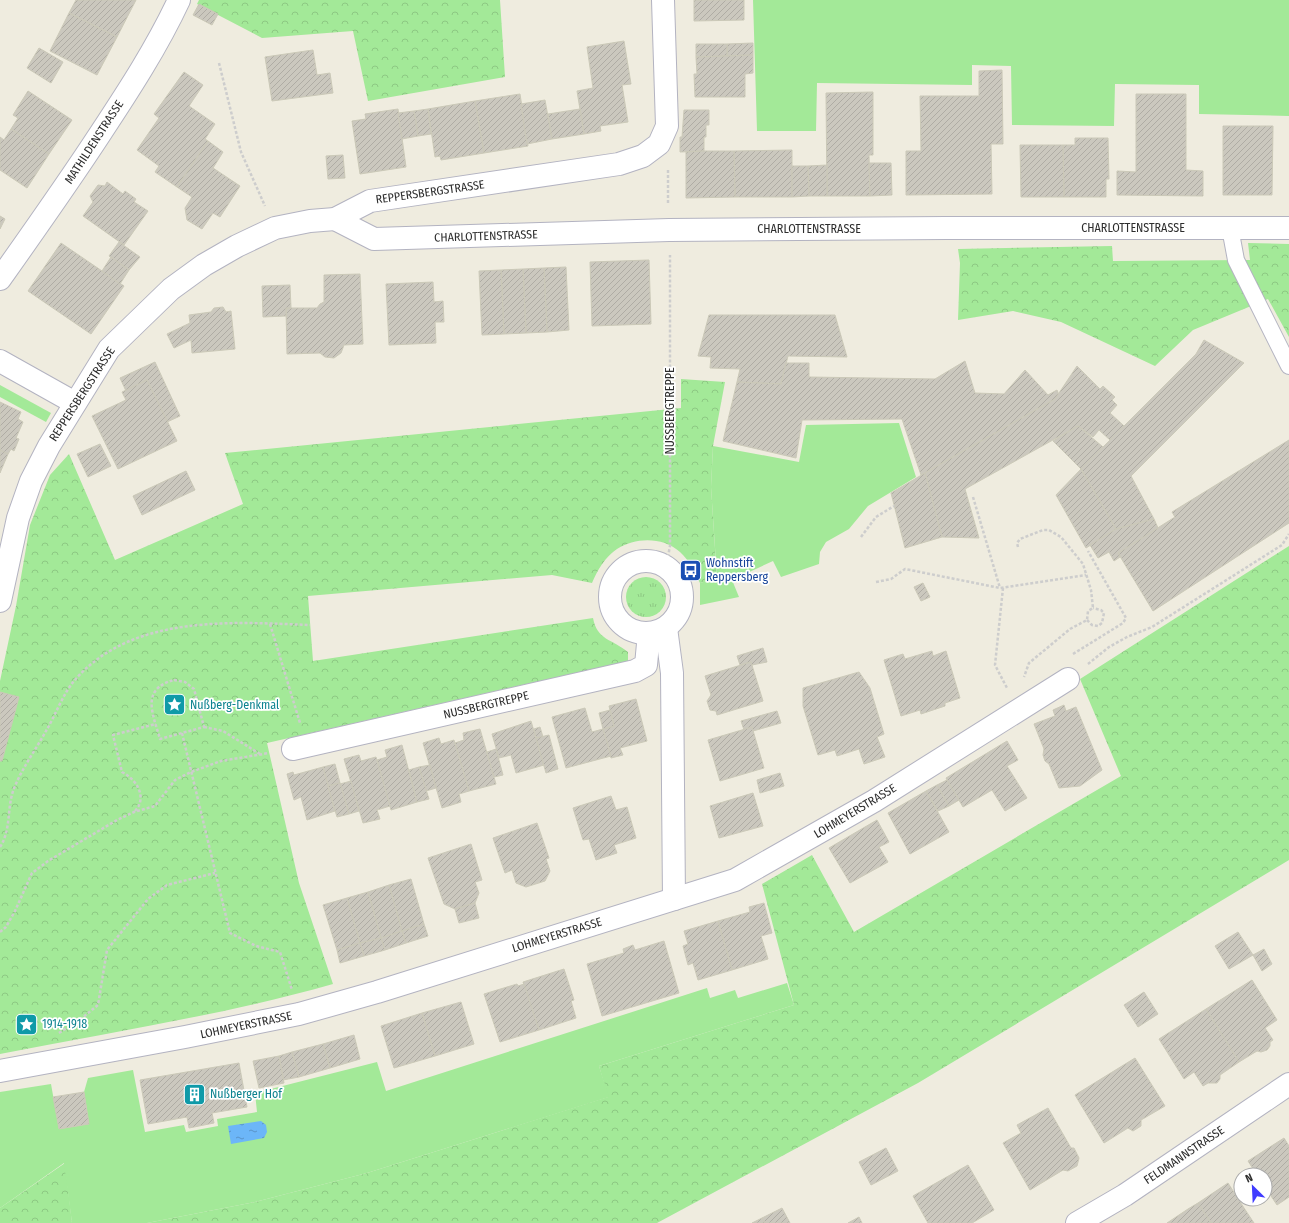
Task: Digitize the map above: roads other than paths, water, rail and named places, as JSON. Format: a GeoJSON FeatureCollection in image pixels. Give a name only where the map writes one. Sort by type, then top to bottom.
{"type":"FeatureCollection","features":[{"type":"Feature","properties":{"kind":"street","name":"MATHILDENSTRASSE"},"geometry":{"type":"LineString","coordinates":[[0,279],[42,220],[118,106],[165,30],[179,0]]}},
{"type":"Feature","properties":{"kind":"street","name":"REPPERSBERGSTRASSE"},"geometry":{"type":"LineString","coordinates":[[0,602],[18,518],[31,481],[49,446],[109,349],[171,289],[204,265],[237,246],[275,228],[310,221],[335,219],[370,201],[619,164],[643,156],[659,144],[667,126],[663,0]]}},
{"type":"Feature","properties":{"kind":"street","name":"CHARLOTTENSTRASSE"},"geometry":{"type":"LineString","coordinates":[[335,219],[374,239],[669,230],[1289,228]]}},
{"type":"Feature","properties":{"kind":"street"},"geometry":{"type":"LineString","coordinates":[[0,361],[75,403]]}},
{"type":"Feature","properties":{"kind":"street"},"geometry":{"type":"LineString","coordinates":[[637,563],[656,563],[666,567],[672,572],[680,584],[682,601],[678,615],[658,631],[634,631],[618,620],[611,603],[611,591],[615,580],[626,568],[637,563]]}},
{"type":"Feature","properties":{"kind":"street"},"geometry":{"type":"LineString","coordinates":[[658,631],[672,673],[674,899]]}},
{"type":"Feature","properties":{"kind":"street","name":"NUSSBERGTREPPE"},"geometry":{"type":"LineString","coordinates":[[300,748],[635,671],[646,665],[658,631]]}},
{"type":"Feature","properties":{"kind":"street","name":"LOHMEYERSTRASSE"},"geometry":{"type":"LineString","coordinates":[[0,1071],[185,1037],[299,1014],[377,992],[735,880],[874,801],[1015,701],[1068,679]]}},
{"type":"Feature","properties":{"kind":"street","name":"FELDMANNSTRASSE"},"geometry":{"type":"LineString","coordinates":[[1077,1223],[1125,1195],[1289,1084]]}},
{"type":"Feature","properties":{"kind":"lane"},"geometry":{"type":"LineString","coordinates":[[1230,228],[1236,260],[1289,366]]}},
{"type":"Feature","properties":{"kind":"water"},"geometry":{"type":"Polygon","coordinates":[[[261,1121],[266,1125],[267,1132],[264,1138],[231,1144],[228,1126],[261,1121]]]}},
{"type":"Feature","properties":{"kind":"place","name":"Wohnstift Reppersberg"},"geometry":{"type":"Point","coordinates":[691,570]}},
{"type":"Feature","properties":{"kind":"place","name":"Nußberg-Denkmal"},"geometry":{"type":"Point","coordinates":[174,705]}},
{"type":"Feature","properties":{"kind":"place","name":"1914-1918"},"geometry":{"type":"Point","coordinates":[26,1024]}},
{"type":"Feature","properties":{"kind":"place","name":"Nußberger Hof"},"geometry":{"type":"Point","coordinates":[194,1094]}}]}
